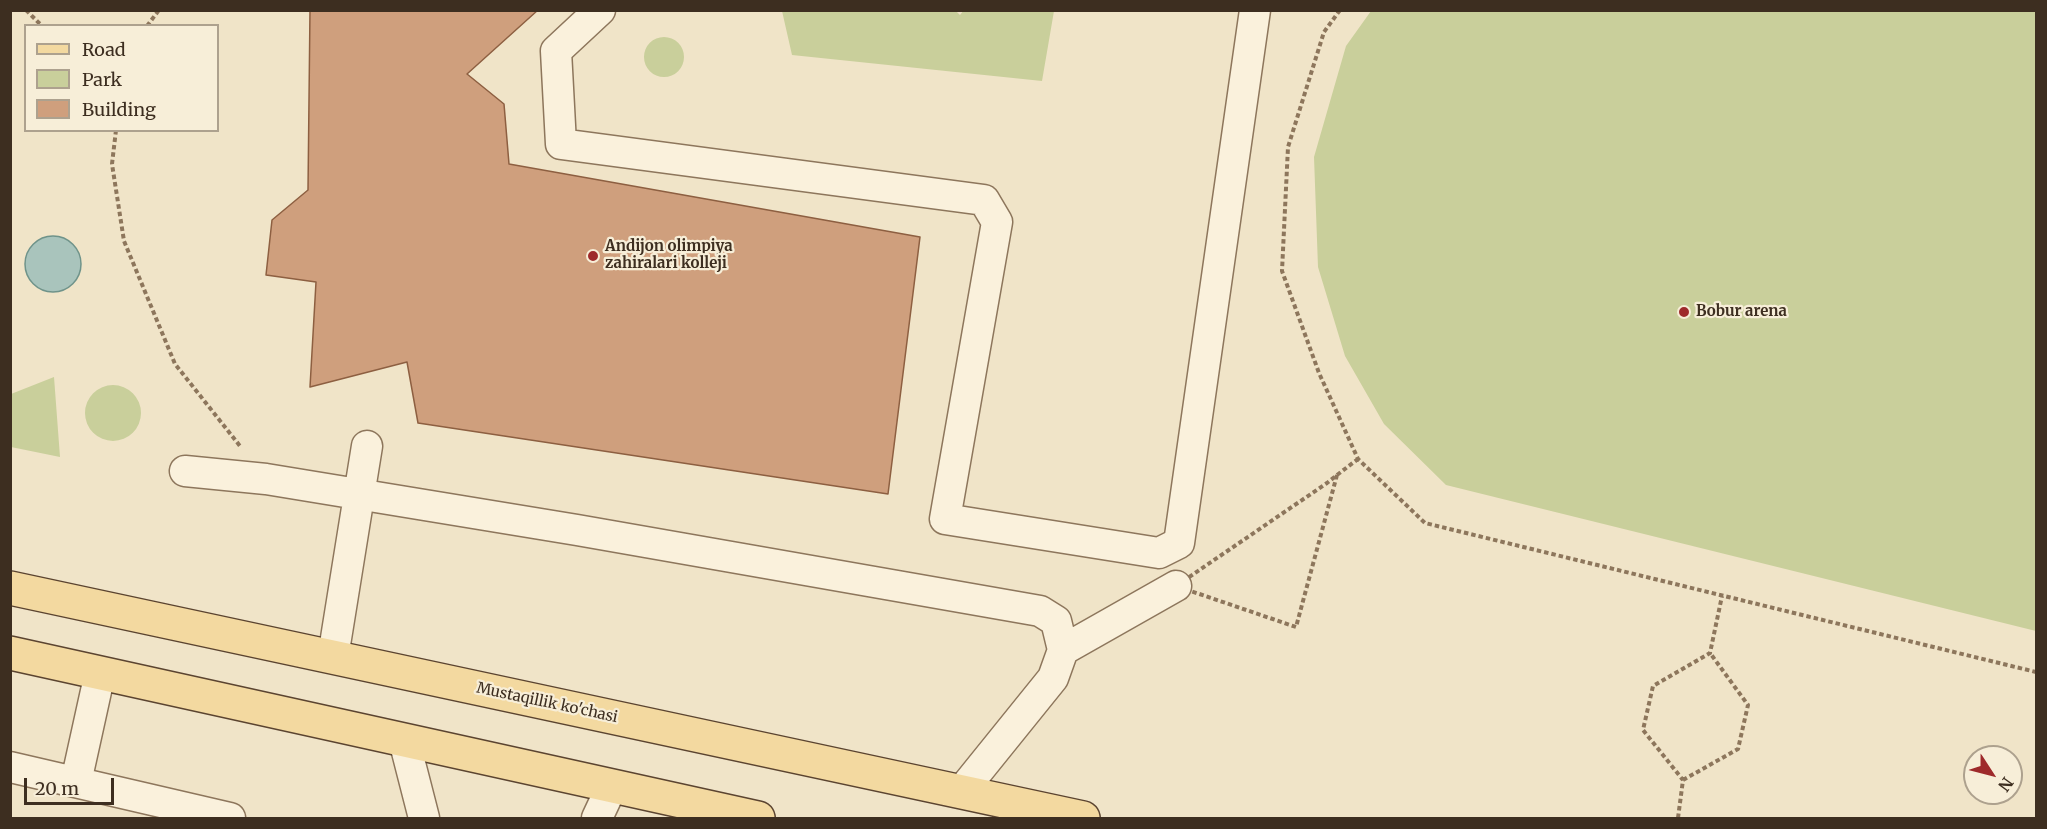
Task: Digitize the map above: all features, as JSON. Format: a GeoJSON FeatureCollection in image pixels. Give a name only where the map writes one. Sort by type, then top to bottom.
{"type":"FeatureCollection","features":[{"type":"Feature","properties":{"kind":"main road","name":"Mustaqillik ko'chasi"},"geometry":{"type":"LineString","coordinates":[[10,588],[1083,819]]}},
{"type":"Feature","properties":{"kind":"main road"},"geometry":{"type":"LineString","coordinates":[[10,653],[758,819]]}},
{"type":"Feature","properties":{"kind":"lane"},"geometry":{"type":"LineString","coordinates":[[600,10],[556,51],[561,144],[984,200],[998,222],[945,519],[1159,553],[1179,543],[1254,10]]}},
{"type":"Feature","properties":{"kind":"lane"},"geometry":{"type":"LineString","coordinates":[[333,657],[367,446]]}},
{"type":"Feature","properties":{"kind":"lane"},"geometry":{"type":"LineString","coordinates":[[185,471],[266,479],[577,530],[1040,611],[1056,621],[1063,650],[1053,678],[961,792]]}},
{"type":"Feature","properties":{"kind":"lane"},"geometry":{"type":"LineString","coordinates":[[1063,650],[1176,586]]}},
{"type":"Feature","properties":{"kind":"lane"},"geometry":{"type":"LineString","coordinates":[[76,782],[100,673]]}},
{"type":"Feature","properties":{"kind":"lane"},"geometry":{"type":"LineString","coordinates":[[404,740],[424,819]]}},
{"type":"Feature","properties":{"kind":"lane"},"geometry":{"type":"LineString","coordinates":[[10,767],[230,819]]}},
{"type":"Feature","properties":{"kind":"lane"},"geometry":{"type":"LineString","coordinates":[[597,819],[612,786]]}},
{"type":"Feature","properties":{"kind":"path"},"geometry":{"type":"LineString","coordinates":[[26,10],[40,24]]}},
{"type":"Feature","properties":{"kind":"path"},"geometry":{"type":"LineString","coordinates":[[148,24],[159,10]]}},
{"type":"Feature","properties":{"kind":"path"},"geometry":{"type":"LineString","coordinates":[[1340,10],[1324,32],[1288,147],[1282,271],[1319,373],[1358,459],[1425,523],[2037,672]]}},
{"type":"Feature","properties":{"kind":"path"},"geometry":{"type":"LineString","coordinates":[[116,132],[112,164],[124,241],[175,364],[266,479]]}},
{"type":"Feature","properties":{"kind":"path"},"geometry":{"type":"LineString","coordinates":[[1176,586],[1358,459]]}},
{"type":"Feature","properties":{"kind":"path"},"geometry":{"type":"LineString","coordinates":[[1176,586],[1296,627],[1337,475]]}},
{"type":"Feature","properties":{"kind":"path"},"geometry":{"type":"LineString","coordinates":[[1678,819],[1683,780],[1642,730],[1653,686],[1710,653],[1722,596]]}},
{"type":"Feature","properties":{"kind":"path"},"geometry":{"type":"LineString","coordinates":[[1683,780],[1738,749],[1748,705],[1710,653]]}},
{"type":"Feature","properties":{"kind":"green space"},"geometry":{"type":"Polygon","coordinates":[[[955,10],[960,15],[964,10],[1054,11],[1042,81],[792,55],[782,11],[955,10]]]}},
{"type":"Feature","properties":{"kind":"green space","name":"Bobur arena"},"geometry":{"type":"Polygon","coordinates":[[[1371,11],[2036,11],[2036,631],[1446,485],[1384,424],[1345,356],[1318,267],[1314,157],[1346,46],[1371,11]]]}},
{"type":"Feature","properties":{"kind":"green space"},"geometry":{"type":"Polygon","coordinates":[[[664,37],[672,38],[678,43],[683,49],[683,65],[678,71],[672,76],[664,77],[656,76],[650,71],[645,65],[644,57],[645,49],[650,43],[656,38],[664,37]]]}},
{"type":"Feature","properties":{"kind":"green space"},"geometry":{"type":"Polygon","coordinates":[[[54,377],[60,457],[11,447],[11,394],[54,377]]]}},
{"type":"Feature","properties":{"kind":"green space"},"geometry":{"type":"Polygon","coordinates":[[[113,385],[133,393],[141,413],[133,433],[113,441],[93,433],[85,413],[93,393],[113,385]]]}},
{"type":"Feature","properties":{"kind":"water"},"geometry":{"type":"Polygon","coordinates":[[[53,236],[68,241],[76,249],[81,264],[76,279],[68,287],[53,292],[38,287],[30,279],[25,264],[30,249],[38,241],[53,236]]]}},
{"type":"Feature","properties":{"kind":"building","name":"Andijon olimpiya zahiralari kolleji"},"geometry":{"type":"Polygon","coordinates":[[[310,10],[538,10],[467,74],[504,104],[509,164],[920,237],[888,494],[418,423],[407,362],[310,387],[316,282],[266,275],[272,220],[308,190],[310,10]]]}},
{"type":"Feature","properties":{"kind":"place","name":"Andijon olimpiya zahiralari kolleji"},"geometry":{"type":"Point","coordinates":[593,256]}},
{"type":"Feature","properties":{"kind":"place","name":"Bobur arena"},"geometry":{"type":"Point","coordinates":[1684,312]}}]}
